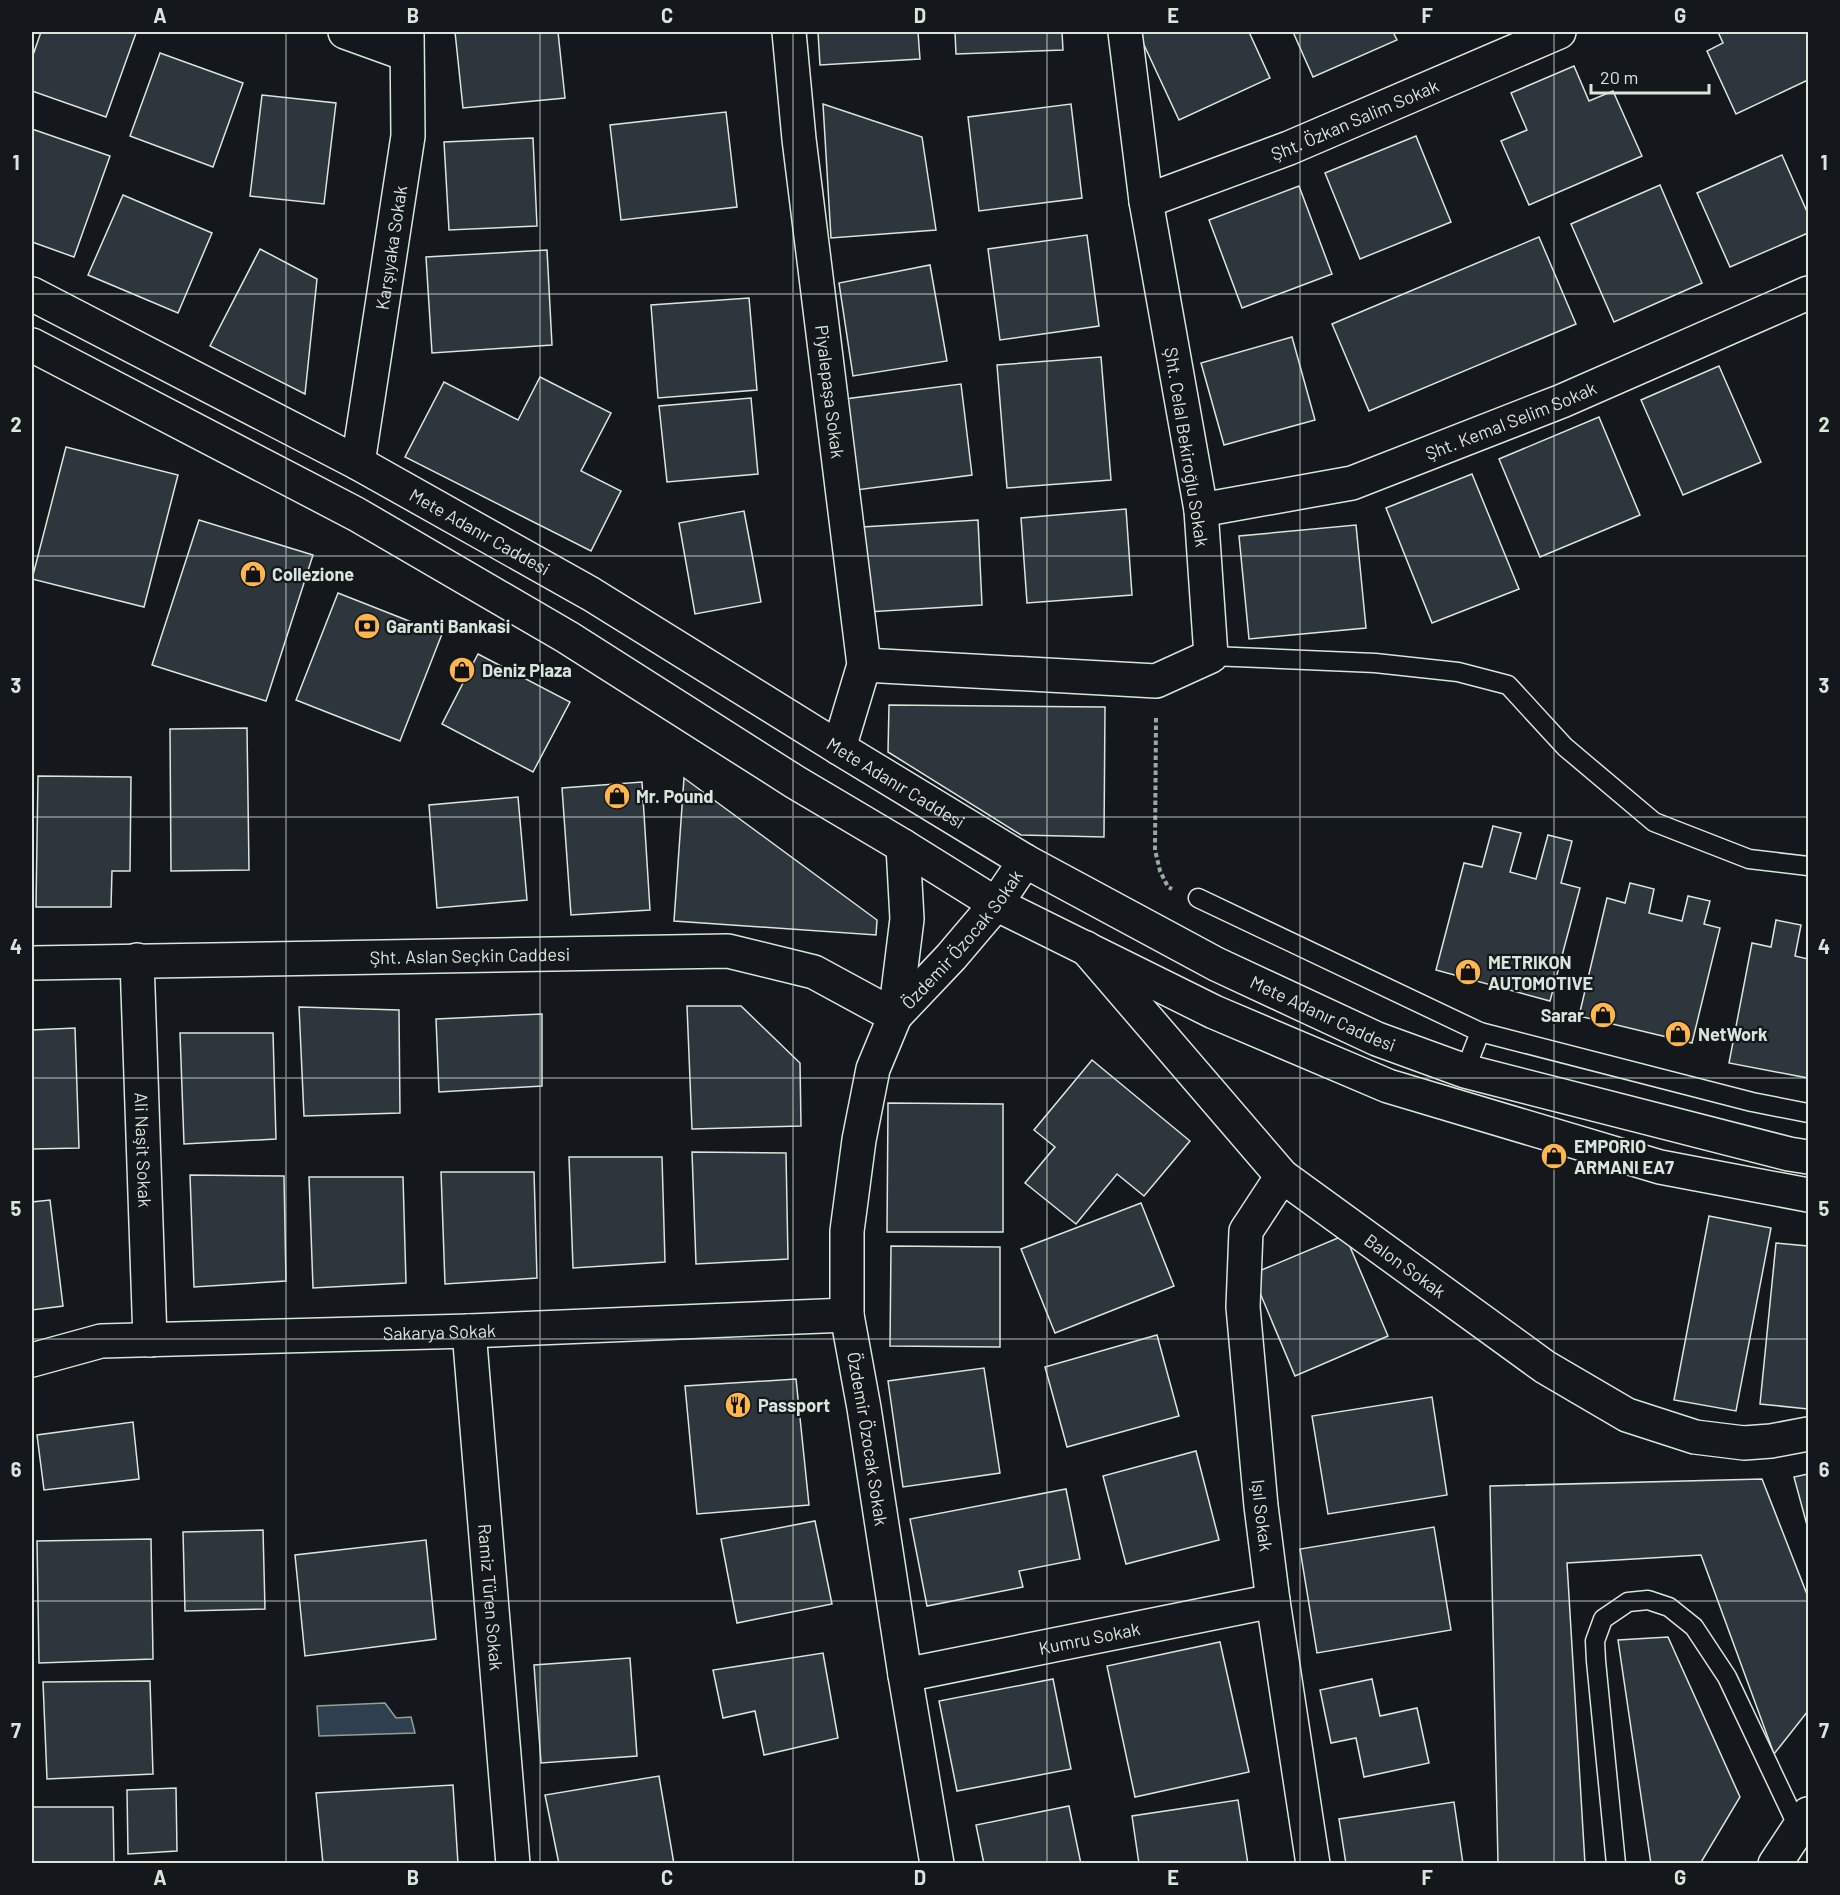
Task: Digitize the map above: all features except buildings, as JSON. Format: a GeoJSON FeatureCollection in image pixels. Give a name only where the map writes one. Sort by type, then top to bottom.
{"type":"FeatureCollection","features":[{"type":"Feature","properties":{"kind":"street"},"geometry":{"type":"LineString","coordinates":[[345,32],[406,43]]}},
{"type":"Feature","properties":{"kind":"street","name":"Piyalepaşa Sokak"},"geometry":{"type":"LineString","coordinates":[[789,32],[800,151],[864,665],[839,748]]}},
{"type":"Feature","properties":{"kind":"street","name":"Şht. Celal Bekiroğlu Sokak"},"geometry":{"type":"LineString","coordinates":[[1125,32],[1146,201],[1201,510],[1211,656]]}},
{"type":"Feature","properties":{"kind":"street","name":"Şht. Özkan Salim Sokak"},"geometry":{"type":"LineString","coordinates":[[1146,201],[1289,148],[1559,32]]}},
{"type":"Feature","properties":{"kind":"street","name":"Karşıyaka Sokak"},"geometry":{"type":"LineString","coordinates":[[358,463],[408,136],[406,43]]}},
{"type":"Feature","properties":{"kind":"street","name":"Şht. Kemal Selim Sokak"},"geometry":{"type":"LineString","coordinates":[[1201,510],[1352,483],[1562,401],[1809,293]]}},
{"type":"Feature","properties":{"kind":"street","name":"Mete Adanır Caddesi"},"geometry":{"type":"LineString","coordinates":[[32,294],[358,463],[591,594],[1025,861],[1216,964],[1377,1039],[1465,1071],[1809,1157]]}},
{"type":"Feature","properties":{"kind":"street"},"geometry":{"type":"LineString","coordinates":[[32,345],[356,514],[567,637],[795,782],[996,904],[1214,1012],[1388,1086],[1660,1167],[1809,1196]]}},
{"type":"Feature","properties":{"kind":"street"},"geometry":{"type":"LineString","coordinates":[[864,665],[1156,681],[1211,656]]}},
{"type":"Feature","properties":{"kind":"street","name":"Özdemir Özocak Sokak"},"geometry":{"type":"LineString","coordinates":[[903,846],[907,919],[895,1017],[873,1069],[859,1140],[847,1231],[847,1315],[937,1863]]}},
{"type":"Feature","properties":{"kind":"street","name":"Özdemir Özocak Sokak"},"geometry":{"type":"LineString","coordinates":[[895,1017],[996,904],[1025,861]]}},
{"type":"Feature","properties":{"kind":"street","name":"Balon Sokak"},"geometry":{"type":"LineString","coordinates":[[1086,948],[1281,1176],[1545,1367],[1627,1415],[1695,1437],[1744,1443],[1809,1434]]}},
{"type":"Feature","properties":{"kind":"street","name":"Şht. Aslan Seçkin Caddesi"},"geometry":{"type":"LineString","coordinates":[[32,963],[728,951],[814,972],[895,1017]]}},
{"type":"Feature","properties":{"kind":"street","name":"Ali Naşit Sokak"},"geometry":{"type":"LineString","coordinates":[[137,960],[150,1340]]}},
{"type":"Feature","properties":{"kind":"street","name":"Işıl Sokak"},"geometry":{"type":"LineString","coordinates":[[1281,1176],[1246,1231],[1243,1307],[1253,1426],[1273,1601],[1313,1863]]}},
{"type":"Feature","properties":{"kind":"street","name":"Sakarya Sokak"},"geometry":{"type":"LineString","coordinates":[[32,1360],[101,1341],[469,1331],[847,1315]]}},
{"type":"Feature","properties":{"kind":"street","name":"Ramiz Türen Sokak"},"geometry":{"type":"LineString","coordinates":[[469,1331],[513,1863]]}},
{"type":"Feature","properties":{"kind":"street","name":"Kumru Sokak"},"geometry":{"type":"LineString","coordinates":[[905,1675],[1273,1601]]}},
{"type":"Feature","properties":{"kind":"street"},"geometry":{"type":"LineString","coordinates":[[1775,1863],[1804,1821]]}},
{"type":"Feature","properties":{"kind":"lane"},"geometry":{"type":"LineString","coordinates":[[1211,656],[1375,663],[1458,672],[1508,685],[1565,747],[1654,822],[1749,859],[1809,867]]}},
{"type":"Feature","properties":{"kind":"lane"},"geometry":{"type":"LineString","coordinates":[[1198,898],[1480,1032],[1752,1102],[1809,1113]]}},
{"type":"Feature","properties":{"kind":"lane"},"geometry":{"type":"LineString","coordinates":[[1465,1071],[1480,1032]]}},
{"type":"Feature","properties":{"kind":"lane"},"geometry":{"type":"LineString","coordinates":[[1616,1863],[1595,1641],[1603,1619],[1628,1602],[1648,1600],[1669,1607],[1694,1628],[1727,1677],[1804,1821]]}},
{"type":"Feature","properties":{"kind":"path"},"geometry":{"type":"LineString","coordinates":[[1156,681],[1155,850],[1160,871],[1168,887],[1198,898]]}},
{"type":"Feature","properties":{"kind":"water"},"geometry":{"type":"Polygon","coordinates":[[[385,1703],[396,1718],[411,1717],[415,1733],[319,1736],[317,1706],[385,1703]]]}},
{"type":"Feature","properties":{"kind":"place","name":"Collezione"},"geometry":{"type":"Point","coordinates":[253,574]}},
{"type":"Feature","properties":{"kind":"place","name":"Garanti Bankasi"},"geometry":{"type":"Point","coordinates":[367,626]}},
{"type":"Feature","properties":{"kind":"place","name":"Deniz Plaza"},"geometry":{"type":"Point","coordinates":[462,670]}},
{"type":"Feature","properties":{"kind":"place","name":"Mr. Pound"},"geometry":{"type":"Point","coordinates":[617,796]}},
{"type":"Feature","properties":{"kind":"place","name":"METRIKON AUTOMOTIVE"},"geometry":{"type":"Point","coordinates":[1468,972]}},
{"type":"Feature","properties":{"kind":"place","name":"Sarar"},"geometry":{"type":"Point","coordinates":[1603,1015]}},
{"type":"Feature","properties":{"kind":"place","name":"NetWork"},"geometry":{"type":"Point","coordinates":[1678,1034]}},
{"type":"Feature","properties":{"kind":"place","name":"EMPORIO ARMANI EA7"},"geometry":{"type":"Point","coordinates":[1554,1156]}},
{"type":"Feature","properties":{"kind":"place","name":"Passport"},"geometry":{"type":"Point","coordinates":[738,1405]}}]}
